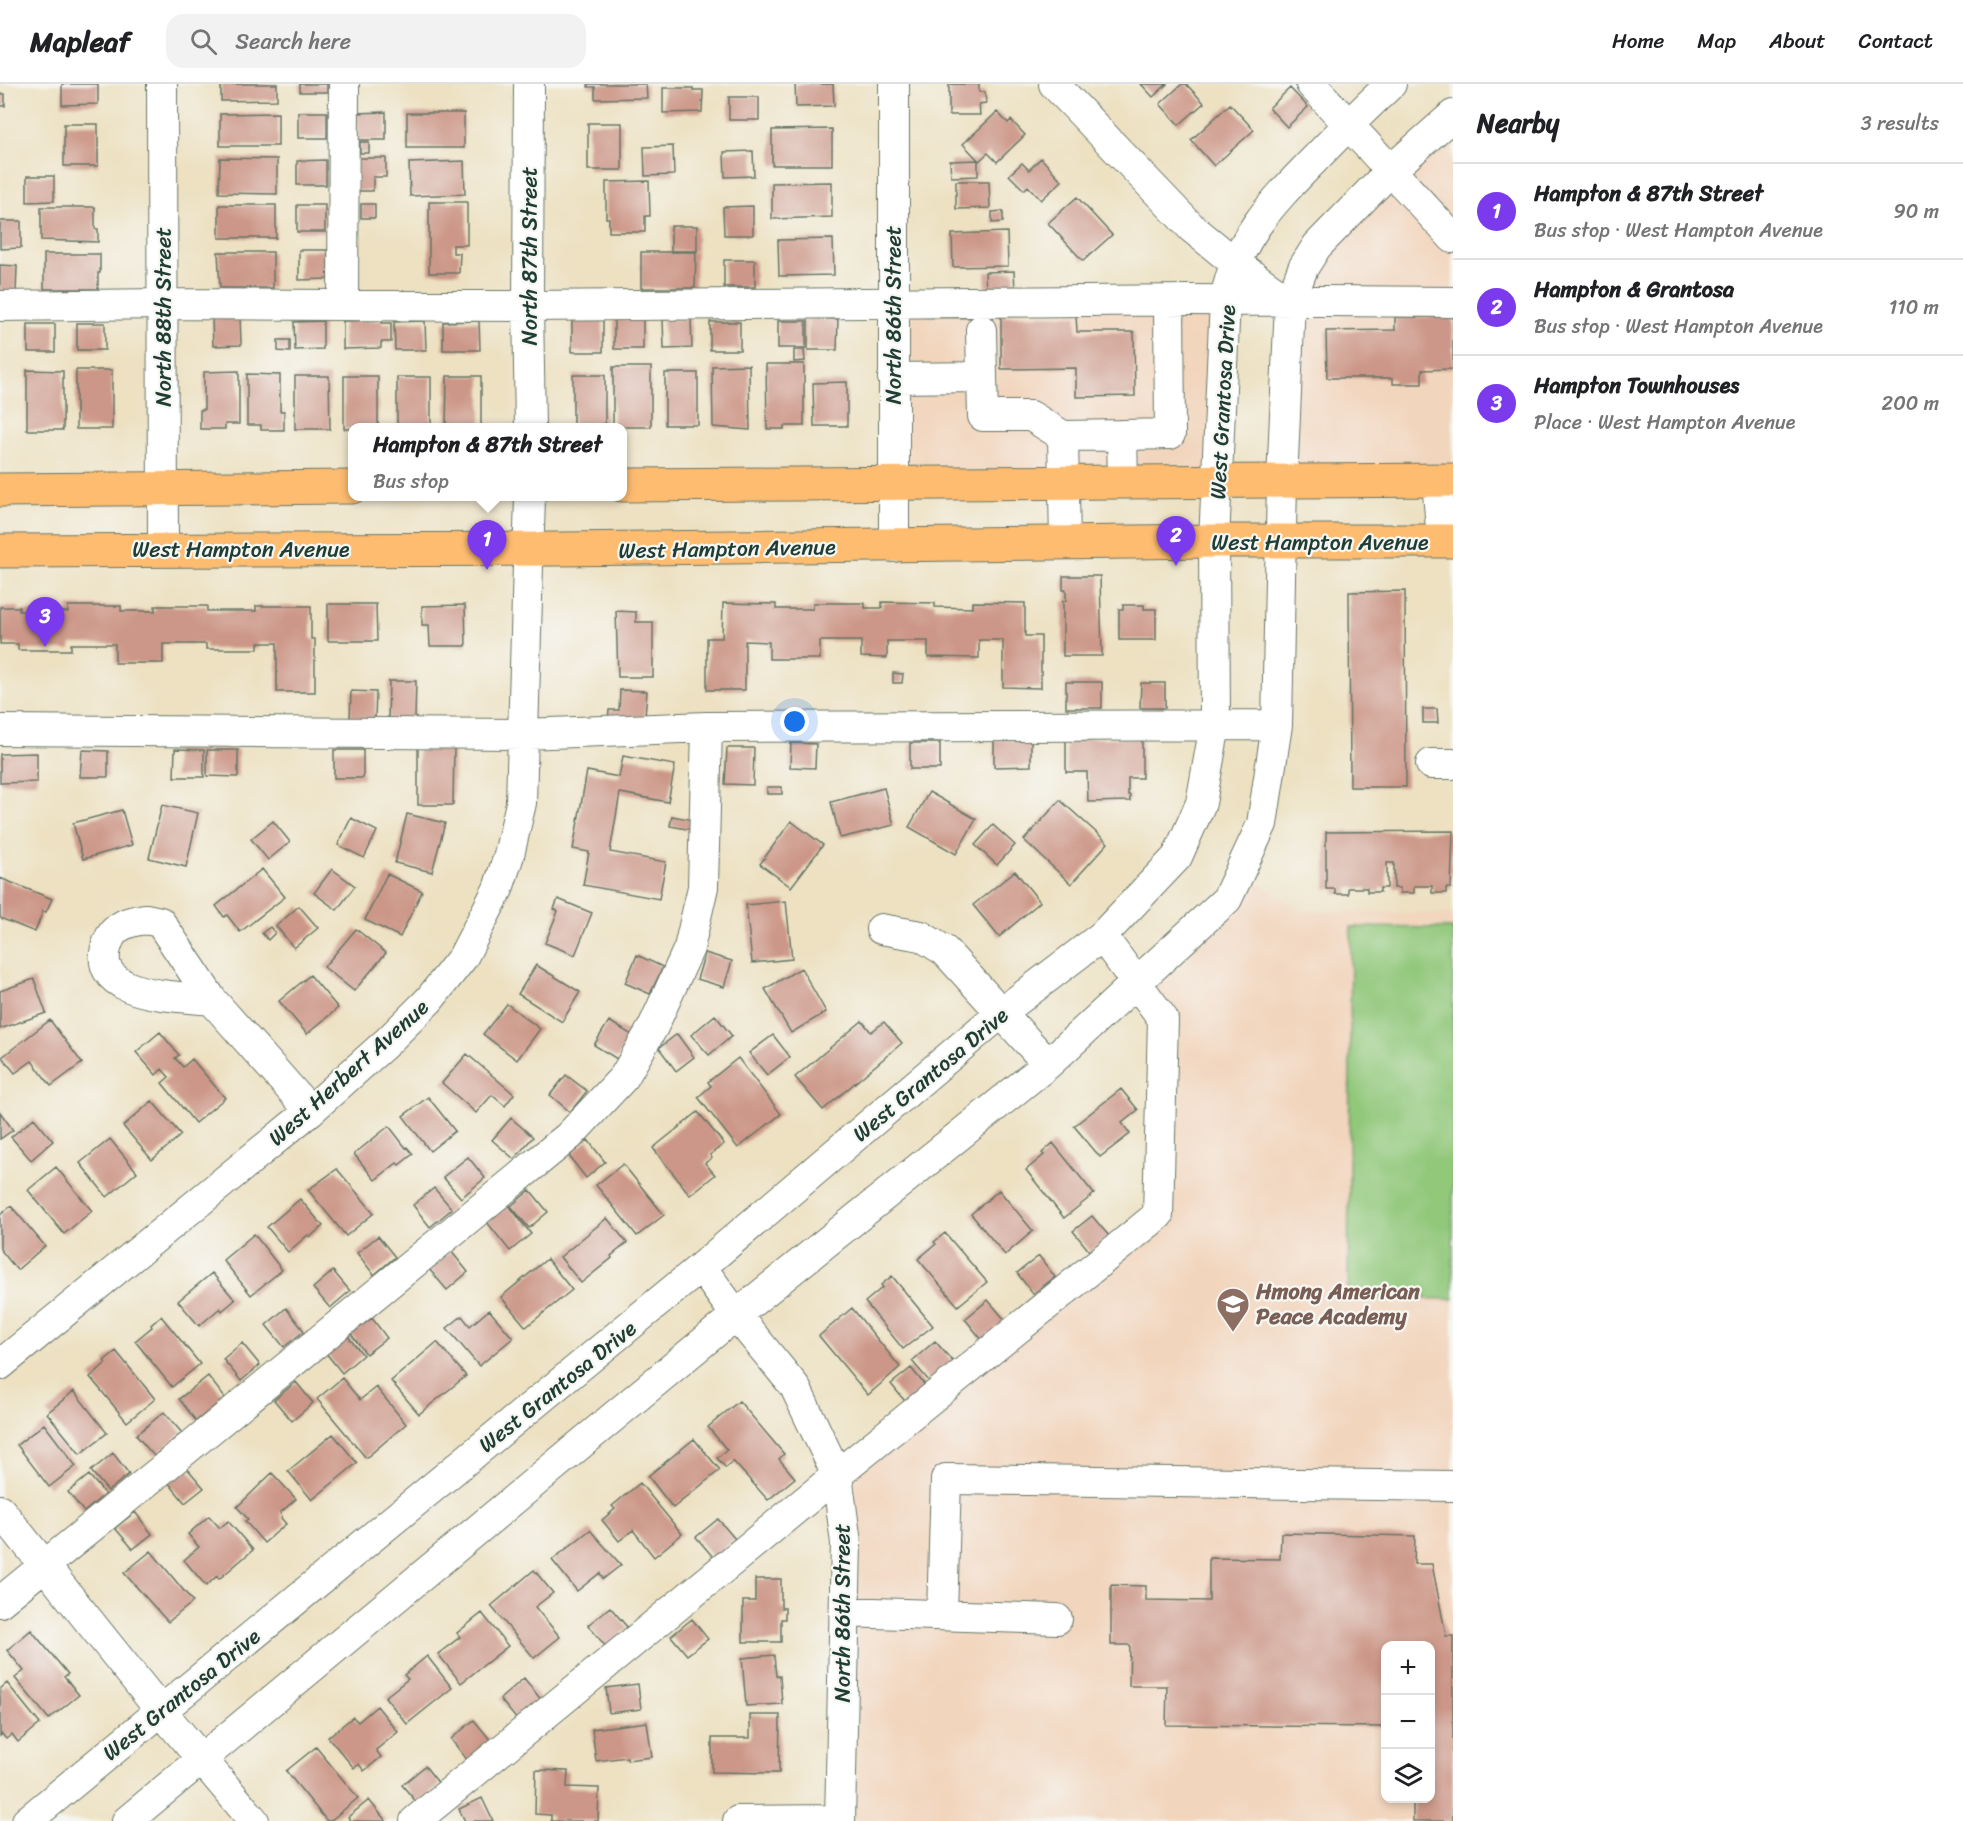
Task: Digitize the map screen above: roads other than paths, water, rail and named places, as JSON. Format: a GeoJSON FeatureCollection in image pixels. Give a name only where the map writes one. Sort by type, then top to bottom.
{"type":"FeatureCollection","features":[{"type":"Feature","properties":{"kind":"main road"},"geometry":{"type":"LineString","coordinates":[[627,485],[1445,480]]}},
{"type":"Feature","properties":{"kind":"main road"},"geometry":{"type":"LineString","coordinates":[[0,490],[348,487]]}},
{"type":"Feature","properties":{"kind":"main road","name":"West Hampton Avenue"},"geometry":{"type":"LineString","coordinates":[[0,550],[530,549],[1448,541]]}},
{"type":"Feature","properties":{"kind":"street","name":"North 88th Street"},"geometry":{"type":"LineString","coordinates":[[162,84],[163,549]]}},
{"type":"Feature","properties":{"kind":"street"},"geometry":{"type":"LineString","coordinates":[[343,305],[344,84]]}},
{"type":"Feature","properties":{"kind":"street","name":"North 87th Street"},"geometry":{"type":"LineString","coordinates":[[529,84],[530,423]]}},
{"type":"Feature","properties":{"kind":"street","name":"North 86th Street"},"geometry":{"type":"LineString","coordinates":[[894,84],[892,482],[894,546]]}},
{"type":"Feature","properties":{"kind":"street"},"geometry":{"type":"LineString","coordinates":[[1054,84],[1172,209],[1215,248],[1290,302]]}},
{"type":"Feature","properties":{"kind":"street"},"geometry":{"type":"LineString","coordinates":[[1311,84],[1453,238]]}},
{"type":"Feature","properties":{"kind":"street","name":"West Grantosa Drive"},"geometry":{"type":"LineString","coordinates":[[27,1821],[701,1267],[1002,1012],[1102,936],[1177,857],[1201,803],[1215,725],[1214,542],[1229,279],[1255,225],[1273,202],[1348,124],[1391,84]]}},
{"type":"Feature","properties":{"kind":"street"},"geometry":{"type":"LineString","coordinates":[[127,1821],[736,1315],[1048,1064],[1227,899],[1262,824],[1277,725],[1282,482],[1290,302],[1303,268],[1317,246],[1391,170],[1453,115]]}},
{"type":"Feature","properties":{"kind":"street"},"geometry":{"type":"LineString","coordinates":[[0,306],[163,304],[528,306],[1226,300],[1453,302]]}},
{"type":"Feature","properties":{"kind":"street"},"geometry":{"type":"LineString","coordinates":[[981,330],[983,416],[1031,416],[1063,436],[1170,434],[1169,301]]}},
{"type":"Feature","properties":{"kind":"street"},"geometry":{"type":"LineString","coordinates":[[893,378],[982,377]]}},
{"type":"Feature","properties":{"kind":"street"},"geometry":{"type":"LineString","coordinates":[[1122,435],[1124,481]]}},
{"type":"Feature","properties":{"kind":"street"},"geometry":{"type":"LineString","coordinates":[[1063,436],[1065,544]]}},
{"type":"Feature","properties":{"kind":"street"},"geometry":{"type":"LineString","coordinates":[[1445,480],[1448,541]]}},
{"type":"Feature","properties":{"kind":"street","name":"West Herbert Avenue"},"geometry":{"type":"LineString","coordinates":[[0,1365],[310,1111],[387,1042],[429,1000],[463,957],[498,889],[509,855],[521,803],[531,501]]}},
{"type":"Feature","properties":{"kind":"street"},"geometry":{"type":"LineString","coordinates":[[0,730],[524,734],[707,727],[1277,725]]}},
{"type":"Feature","properties":{"kind":"street"},"geometry":{"type":"LineString","coordinates":[[0,1602],[569,1136],[624,1077],[653,1027],[689,948],[703,887],[707,727]]}},
{"type":"Feature","properties":{"kind":"street"},"geometry":{"type":"LineString","coordinates":[[881,929],[921,936],[945,951],[1048,1064]]}},
{"type":"Feature","properties":{"kind":"street"},"geometry":{"type":"LineString","coordinates":[[415,1821],[1158,1215],[1163,1019],[1102,936]]}},
{"type":"Feature","properties":{"kind":"street"},"geometry":{"type":"LineString","coordinates":[[212,1000],[310,1111]]}},
{"type":"Feature","properties":{"kind":"street","name":"North 86th Street"},"geometry":{"type":"LineString","coordinates":[[701,1267],[736,1315],[795,1387],[837,1475],[846,1543],[840,1821]]}},
{"type":"Feature","properties":{"kind":"street"},"geometry":{"type":"LineString","coordinates":[[942,1615],[946,1479],[1453,1486]]}},
{"type":"Feature","properties":{"kind":"street"},"geometry":{"type":"LineString","coordinates":[[0,1510],[161,1711],[254,1821]]}},
{"type":"Feature","properties":{"kind":"street"},"geometry":{"type":"LineString","coordinates":[[844,1612],[1057,1619]]}},
{"type":"Feature","properties":{"kind":"street"},"geometry":{"type":"LineString","coordinates":[[738,1821],[840,1821]]}},
{"type":"Feature","properties":{"kind":"place","name":"Hampton & Grantosa"},"geometry":{"type":"Point","coordinates":[1176,566]}},
{"type":"Feature","properties":{"kind":"place","name":"Hampton & 87th Street"},"geometry":{"type":"Point","coordinates":[487,570]}},
{"type":"Feature","properties":{"kind":"place","name":"Hampton Townhouses"},"geometry":{"type":"Point","coordinates":[45,647]}},
{"type":"Feature","properties":{"kind":"place","name":"Hmong American Peace Academy"},"geometry":{"type":"Point","coordinates":[1233,1333]}}]}
